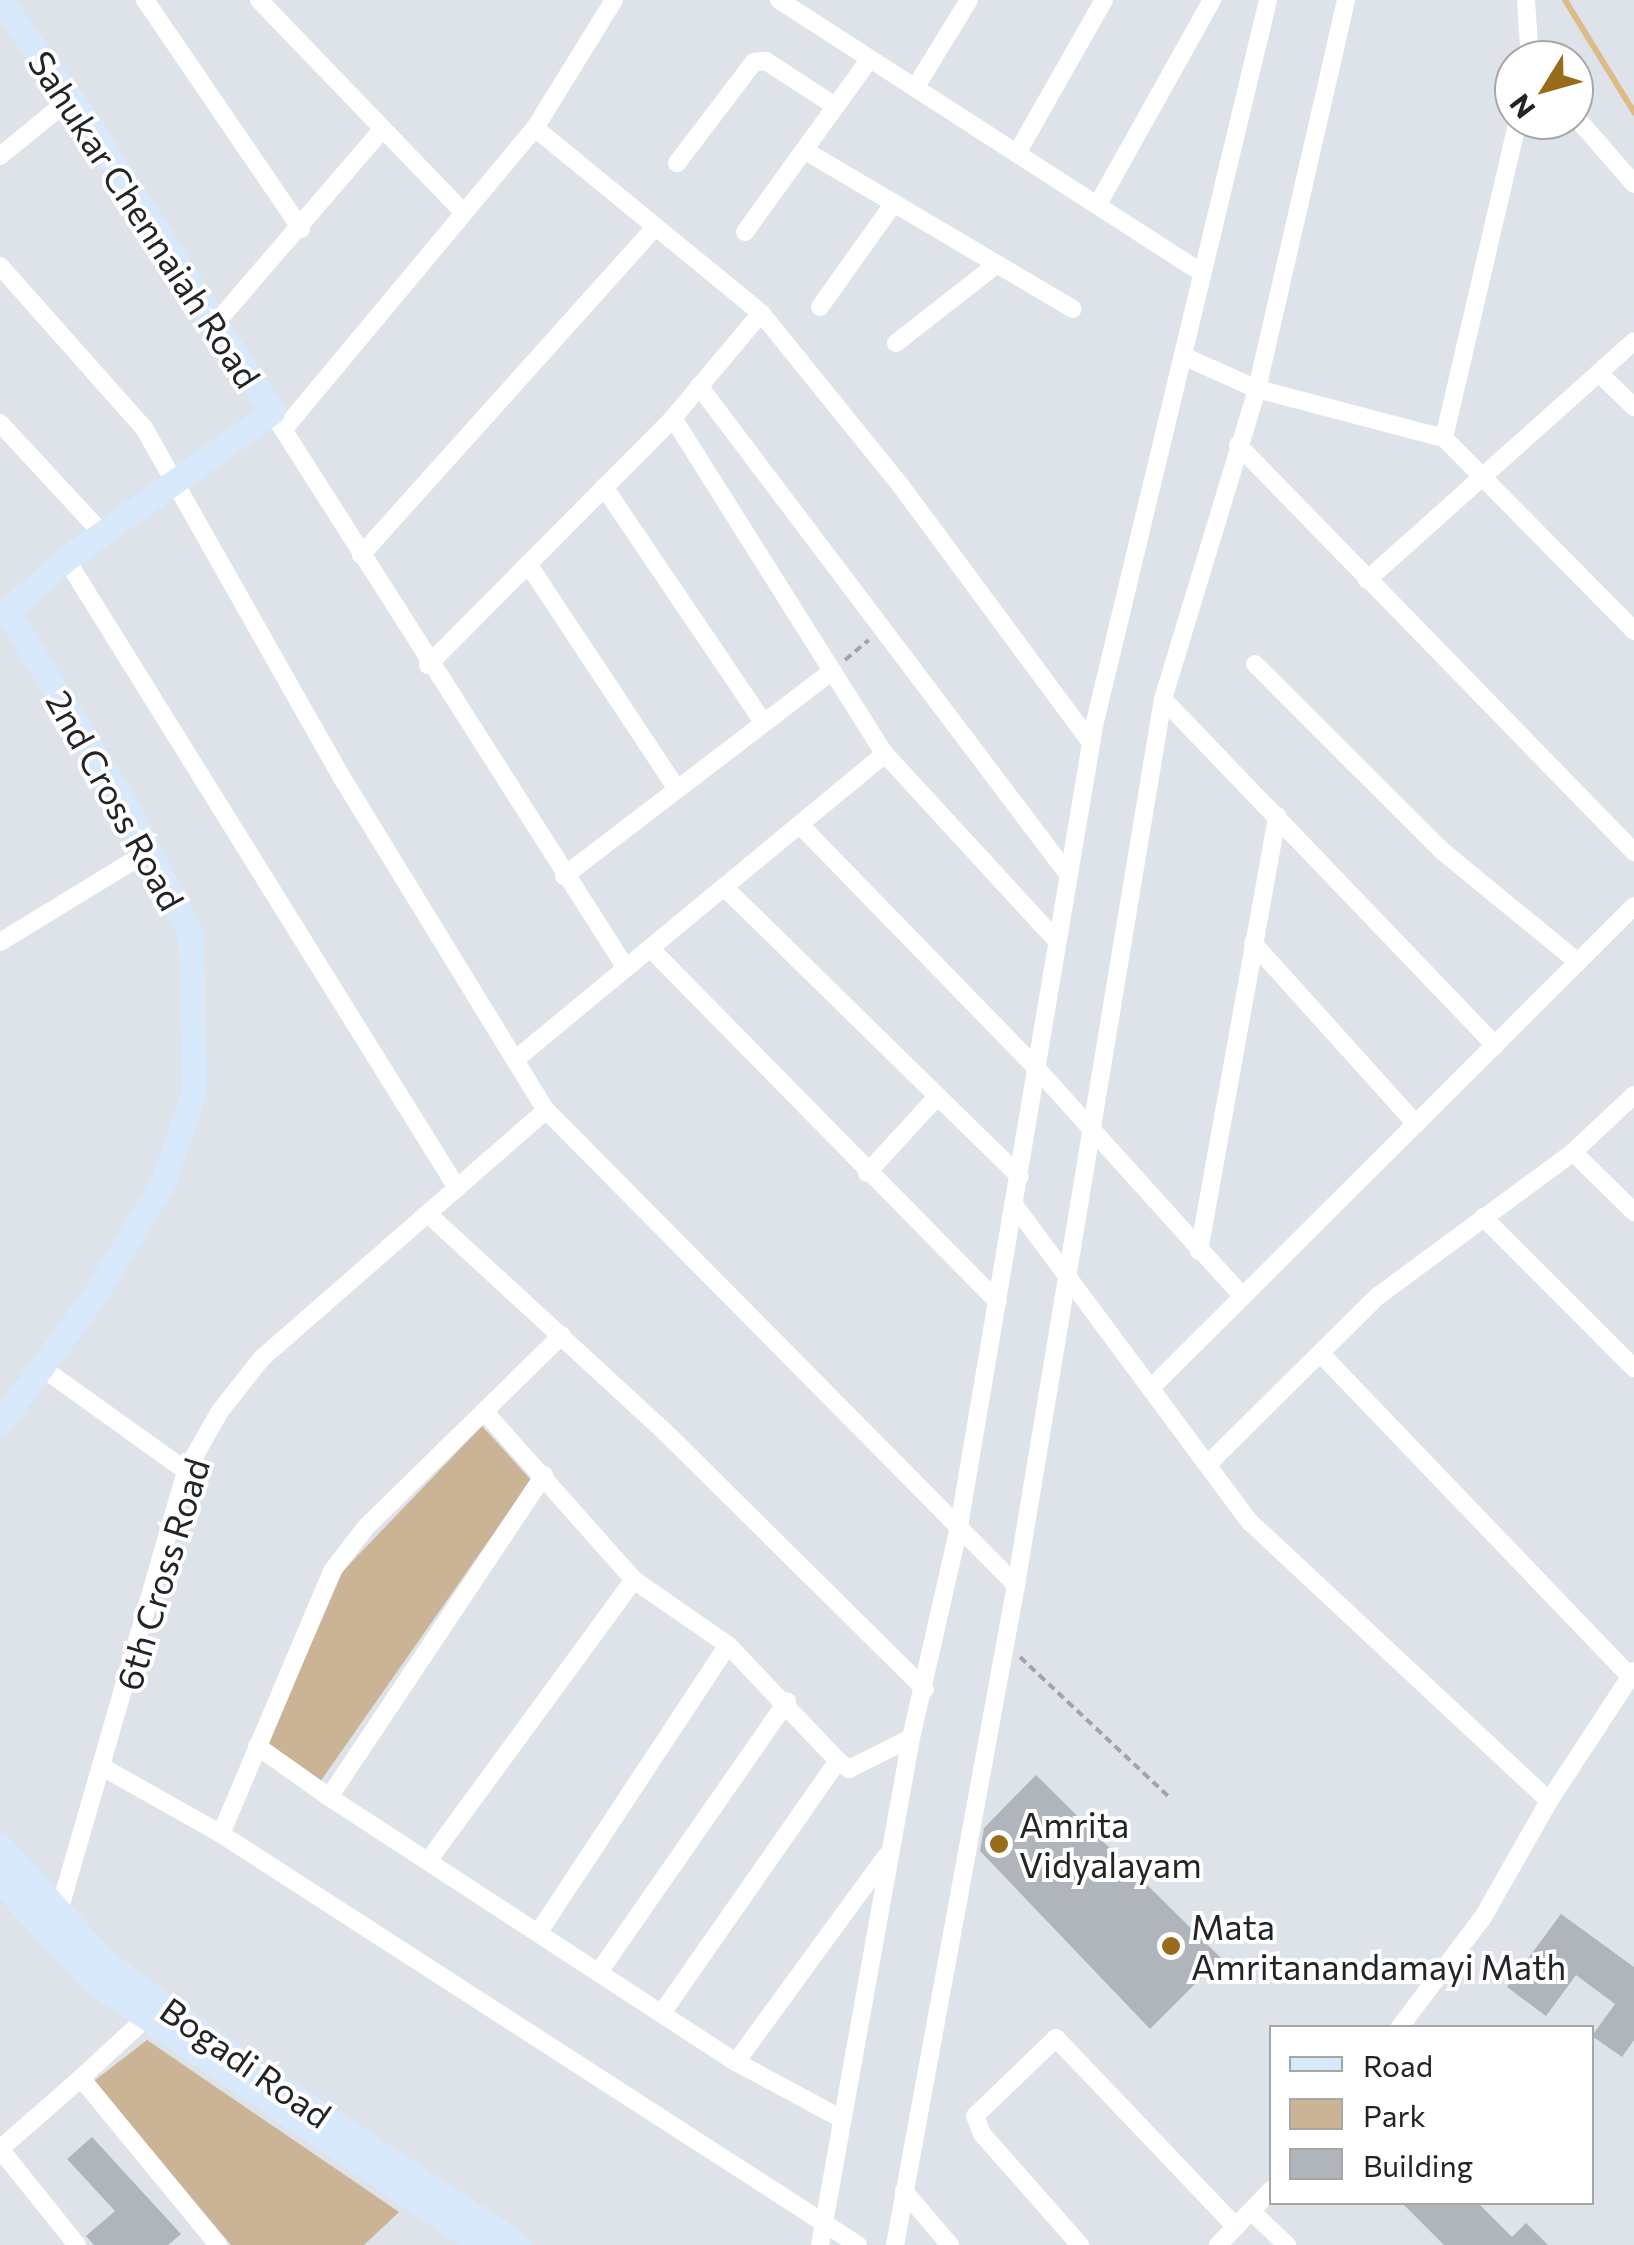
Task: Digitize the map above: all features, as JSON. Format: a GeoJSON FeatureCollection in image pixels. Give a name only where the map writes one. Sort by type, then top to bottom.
{"type":"FeatureCollection","features":[{"type":"Feature","properties":{"kind":"street","name":"Sahukar Chennaiah Road"},"geometry":{"type":"LineString","coordinates":[[0,0],[71,98],[278,421],[172,481],[4,606]]}},
{"type":"Feature","properties":{"kind":"street"},"geometry":{"type":"LineString","coordinates":[[145,0],[301,228]]}},
{"type":"Feature","properties":{"kind":"street"},"geometry":{"type":"LineString","coordinates":[[259,0],[462,210]]}},
{"type":"Feature","properties":{"kind":"street"},"geometry":{"type":"LineString","coordinates":[[614,0],[535,128],[278,421],[428,665],[626,968]]}},
{"type":"Feature","properties":{"kind":"street"},"geometry":{"type":"LineString","coordinates":[[779,0],[805,7],[870,59],[1202,273]]}},
{"type":"Feature","properties":{"kind":"street"},"geometry":{"type":"LineString","coordinates":[[916,88],[969,0]]}},
{"type":"Feature","properties":{"kind":"street"},"geometry":{"type":"LineString","coordinates":[[1017,153],[1104,0]]}},
{"type":"Feature","properties":{"kind":"street"},"geometry":{"type":"LineString","coordinates":[[1098,204],[1212,0]]}},
{"type":"Feature","properties":{"kind":"street"},"geometry":{"type":"LineString","coordinates":[[822,2236],[911,1738],[959,1526],[1039,1071],[1066,873],[1090,743],[1268,0]]}},
{"type":"Feature","properties":{"kind":"street"},"geometry":{"type":"LineString","coordinates":[[895,2245],[1006,1643],[1163,699],[1257,390],[1346,0]]}},
{"type":"Feature","properties":{"kind":"street"},"geometry":{"type":"LineString","coordinates":[[1526,0],[1529,40]]}},
{"type":"Feature","properties":{"kind":"street"},"geometry":{"type":"LineString","coordinates":[[745,232],[870,59]]}},
{"type":"Feature","properties":{"kind":"street"},"geometry":{"type":"LineString","coordinates":[[677,163],[754,62],[766,61],[836,106]]}},
{"type":"Feature","properties":{"kind":"street"},"geometry":{"type":"LineString","coordinates":[[0,156],[71,98]]}},
{"type":"Feature","properties":{"kind":"street"},"geometry":{"type":"LineString","coordinates":[[535,128],[654,229],[761,312],[901,486],[1090,743]]}},
{"type":"Feature","properties":{"kind":"street"},"geometry":{"type":"LineString","coordinates":[[215,324],[382,130]]}},
{"type":"Feature","properties":{"kind":"street"},"geometry":{"type":"LineString","coordinates":[[1594,138],[1634,184]]}},
{"type":"Feature","properties":{"kind":"street"},"geometry":{"type":"LineString","coordinates":[[1444,438],[1513,140]]}},
{"type":"Feature","properties":{"kind":"street"},"geometry":{"type":"LineString","coordinates":[[804,150],[1072,310]]}},
{"type":"Feature","properties":{"kind":"street"},"geometry":{"type":"LineString","coordinates":[[820,307],[894,203]]}},
{"type":"Feature","properties":{"kind":"street"},"geometry":{"type":"LineString","coordinates":[[361,555],[654,229]]}},
{"type":"Feature","properties":{"kind":"street"},"geometry":{"type":"LineString","coordinates":[[896,343],[997,264]]}},
{"type":"Feature","properties":{"kind":"street"},"geometry":{"type":"LineString","coordinates":[[0,266],[144,428],[344,781],[546,1110],[1016,1585]]}},
{"type":"Feature","properties":{"kind":"street"},"geometry":{"type":"LineString","coordinates":[[428,665],[672,418],[761,312]]}},
{"type":"Feature","properties":{"kind":"street"},"geometry":{"type":"LineString","coordinates":[[1367,580],[1485,480],[1634,341]]}},
{"type":"Feature","properties":{"kind":"street"},"geometry":{"type":"LineString","coordinates":[[1183,356],[1257,390],[1444,438],[1634,631]]}},
{"type":"Feature","properties":{"kind":"street"},"geometry":{"type":"LineString","coordinates":[[1601,375],[1634,407]]}},
{"type":"Feature","properties":{"kind":"street"},"geometry":{"type":"LineString","coordinates":[[700,386],[1066,873]]}},
{"type":"Feature","properties":{"kind":"street"},"geometry":{"type":"LineString","coordinates":[[672,418],[885,754],[1057,941]]}},
{"type":"Feature","properties":{"kind":"street"},"geometry":{"type":"LineString","coordinates":[[0,422],[102,533]]}},
{"type":"Feature","properties":{"kind":"street"},"geometry":{"type":"LineString","coordinates":[[1238,445],[1634,852]]}},
{"type":"Feature","properties":{"kind":"street"},"geometry":{"type":"LineString","coordinates":[[604,487],[764,722]]}},
{"type":"Feature","properties":{"kind":"street"},"geometry":{"type":"LineString","coordinates":[[66,559],[457,1188]]}},
{"type":"Feature","properties":{"kind":"street"},"geometry":{"type":"LineString","coordinates":[[528,564],[677,789]]}},
{"type":"Feature","properties":{"kind":"street","name":"2nd Cross Road"},"geometry":{"type":"LineString","coordinates":[[0,1423],[92,1299],[163,1182],[194,1092],[191,934],[149,851],[4,606]]}},
{"type":"Feature","properties":{"kind":"street"},"geometry":{"type":"LineString","coordinates":[[1255,664],[1441,850],[1578,962]]}},
{"type":"Feature","properties":{"kind":"street"},"geometry":{"type":"LineString","coordinates":[[564,876],[832,670]]}},
{"type":"Feature","properties":{"kind":"street"},"geometry":{"type":"LineString","coordinates":[[1163,699],[1495,1045]]}},
{"type":"Feature","properties":{"kind":"street"},"geometry":{"type":"LineString","coordinates":[[516,1059],[885,754]]}},
{"type":"Feature","properties":{"kind":"street"},"geometry":{"type":"LineString","coordinates":[[1199,1251],[1277,816]]}},
{"type":"Feature","properties":{"kind":"street"},"geometry":{"type":"LineString","coordinates":[[800,825],[1039,1071],[1091,1134],[1243,1297]]}},
{"type":"Feature","properties":{"kind":"street"},"geometry":{"type":"LineString","coordinates":[[0,942],[149,851]]}},
{"type":"Feature","properties":{"kind":"street"},"geometry":{"type":"LineString","coordinates":[[724,887],[1020,1176]]}},
{"type":"Feature","properties":{"kind":"street"},"geometry":{"type":"LineString","coordinates":[[1151,1388],[1634,906]]}},
{"type":"Feature","properties":{"kind":"street"},"geometry":{"type":"LineString","coordinates":[[1253,943],[1416,1124]]}},
{"type":"Feature","properties":{"kind":"street"},"geometry":{"type":"LineString","coordinates":[[650,948],[998,1302]]}},
{"type":"Feature","properties":{"kind":"street"},"geometry":{"type":"LineString","coordinates":[[1208,1464],[1378,1296],[1573,1152],[1634,1094]]}},
{"type":"Feature","properties":{"kind":"street"},"geometry":{"type":"LineString","coordinates":[[867,1173],[938,1097]]}},
{"type":"Feature","properties":{"kind":"street","name":"6th Cross Road"},"geometry":{"type":"LineString","coordinates":[[53,1924],[104,1768],[186,1471],[220,1411],[262,1358],[546,1110]]}},
{"type":"Feature","properties":{"kind":"street"},"geometry":{"type":"LineString","coordinates":[[1573,1152],[1634,1212]]}},
{"type":"Feature","properties":{"kind":"street"},"geometry":{"type":"LineString","coordinates":[[1015,1206],[1066,1268],[1250,1522],[1550,1802]]}},
{"type":"Feature","properties":{"kind":"street"},"geometry":{"type":"LineString","coordinates":[[428,1214],[562,1335],[925,1689]]}},
{"type":"Feature","properties":{"kind":"street"},"geometry":{"type":"LineString","coordinates":[[1482,1217],[1634,1368]]}},
{"type":"Feature","properties":{"kind":"street"},"geometry":{"type":"LineString","coordinates":[[221,1834],[332,1571],[366,1527],[562,1335]]}},
{"type":"Feature","properties":{"kind":"street"},"geometry":{"type":"LineString","coordinates":[[1320,1353],[1632,1674],[1483,1917],[1401,2025]]}},
{"type":"Feature","properties":{"kind":"street"},"geometry":{"type":"LineString","coordinates":[[41,1367],[186,1471]]}},
{"type":"Feature","properties":{"kind":"street"},"geometry":{"type":"LineString","coordinates":[[484,1411],[634,1580],[728,1644],[786,1701],[838,1761],[849,1769],[911,1738]]}},
{"type":"Feature","properties":{"kind":"street"},"geometry":{"type":"LineString","coordinates":[[329,1797],[544,1475]]}},
{"type":"Feature","properties":{"kind":"street"},"geometry":{"type":"LineString","coordinates":[[428,1861],[634,1580]]}},
{"type":"Feature","properties":{"kind":"street"},"geometry":{"type":"LineString","coordinates":[[540,1930],[728,1644]]}},
{"type":"Feature","properties":{"kind":"street"},"geometry":{"type":"LineString","coordinates":[[601,1969],[786,1701]]}},
{"type":"Feature","properties":{"kind":"street"},"geometry":{"type":"LineString","coordinates":[[257,1746],[329,1797],[664,2010],[736,2062],[842,2119]]}},
{"type":"Feature","properties":{"kind":"street"},"geometry":{"type":"LineString","coordinates":[[664,2010],[838,1761]]}},
{"type":"Feature","properties":{"kind":"street"},"geometry":{"type":"LineString","coordinates":[[104,1768],[221,1834],[822,2236],[858,2245]]}},
{"type":"Feature","properties":{"kind":"street","name":"Bogadi Road"},"geometry":{"type":"LineString","coordinates":[[0,1846],[92,1981],[482,2245]]}},
{"type":"Feature","properties":{"kind":"street"},"geometry":{"type":"LineString","coordinates":[[736,2062],[890,1851]]}},
{"type":"Feature","properties":{"kind":"street","name":"Bogadi Road"},"geometry":{"type":"LineString","coordinates":[[0,1881],[240,2061],[520,2245]]}},
{"type":"Feature","properties":{"kind":"street"},"geometry":{"type":"LineString","coordinates":[[77,2245],[0,2149],[146,2018]]}},
{"type":"Feature","properties":{"kind":"street"},"geometry":{"type":"LineString","coordinates":[[1080,2245],[982,2134],[975,2116],[1056,2038],[1236,2227]]}},
{"type":"Feature","properties":{"kind":"street"},"geometry":{"type":"LineString","coordinates":[[82,2078],[218,2245]]}},
{"type":"Feature","properties":{"kind":"street"},"geometry":{"type":"LineString","coordinates":[[904,2191],[950,2245]]}},
{"type":"Feature","properties":{"kind":"street"},"geometry":{"type":"LineString","coordinates":[[1218,2245],[1269,2193]]}},
{"type":"Feature","properties":{"kind":"street"},"geometry":{"type":"LineString","coordinates":[[1253,2213],[1287,2245]]}},
{"type":"Feature","properties":{"kind":"path"},"geometry":{"type":"LineString","coordinates":[[832,670],[884,628]]}},
{"type":"Feature","properties":{"kind":"path"},"geometry":{"type":"LineString","coordinates":[[1006,1643],[1168,1796]]}},
{"type":"Feature","properties":{"kind":"green space"},"geometry":{"type":"Polygon","coordinates":[[[482,1426],[531,1480],[320,1782],[268,1743],[343,1571],[482,1426]]]}},
{"type":"Feature","properties":{"kind":"green space"},"geometry":{"type":"Polygon","coordinates":[[[147,2040],[399,2212],[364,2245],[231,2245],[94,2081],[147,2040]]]}},
{"type":"Feature","properties":{"kind":"building"},"geometry":{"type":"Polygon","coordinates":[[[1036,1775],[1221,1958],[1150,2029],[980,1851],[984,1828],[1036,1775]]]}},
{"type":"Feature","properties":{"kind":"building"},"geometry":{"type":"Polygon","coordinates":[[[1561,1914],[1634,1967],[1634,2040],[1622,2057],[1594,2037],[1615,2004],[1576,1975],[1546,2016],[1507,1987],[1561,1914]]]}},
{"type":"Feature","properties":{"kind":"building"},"geometry":{"type":"Polygon","coordinates":[[[92,2137],[181,2234],[168,2245],[94,2245],[86,2236],[115,2211],[67,2159],[92,2137]]]}},
{"type":"Feature","properties":{"kind":"building"},"geometry":{"type":"Polygon","coordinates":[[[1404,2205],[1480,2205],[1512,2237],[1526,2223],[1548,2245],[1444,2245],[1404,2205]]]}},
{"type":"Feature","properties":{"kind":"waterway"},"geometry":{"type":"LineString","coordinates":[[1565,0],[1634,112]]}},
{"type":"Feature","properties":{"kind":"place","name":"Amrita Vidyalayam"},"geometry":{"type":"Point","coordinates":[999,1844]}},
{"type":"Feature","properties":{"kind":"place","name":"Mata Amritanandamayi Math"},"geometry":{"type":"Point","coordinates":[1171,1946]}}]}
